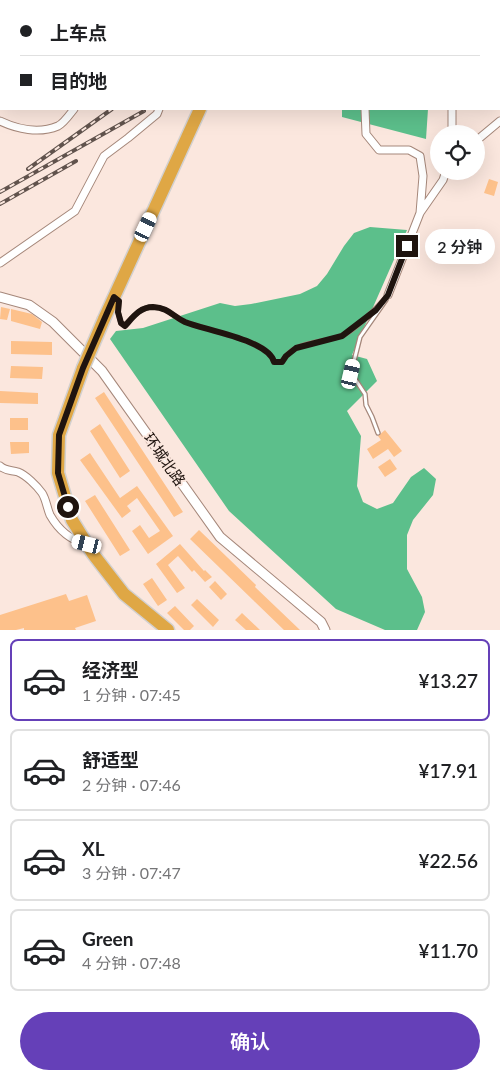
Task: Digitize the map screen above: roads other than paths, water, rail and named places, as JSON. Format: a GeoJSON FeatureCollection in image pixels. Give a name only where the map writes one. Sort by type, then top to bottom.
{"type":"FeatureCollection","features":[{"type":"Feature","properties":{"kind":"highway"},"geometry":{"type":"LineString","coordinates":[[168,630],[124,594],[87,544],[72,520],[58,473],[57,455],[59,435],[83,368],[200,110]]}},
{"type":"Feature","properties":{"kind":"street"},"geometry":{"type":"LineString","coordinates":[[0,121],[16,128],[38,130],[59,126],[73,110]]}},
{"type":"Feature","properties":{"kind":"street"},"geometry":{"type":"LineString","coordinates":[[0,263],[74,211],[104,156],[128,138],[158,110]]}},
{"type":"Feature","properties":{"kind":"street"},"geometry":{"type":"LineString","coordinates":[[365,110],[366,134],[378,150],[409,150],[420,156],[423,176],[420,213]]}},
{"type":"Feature","properties":{"kind":"street"},"geometry":{"type":"LineString","coordinates":[[452,110],[452,125]]}},
{"type":"Feature","properties":{"kind":"street"},"geometry":{"type":"LineString","coordinates":[[485,134],[500,121]]}},
{"type":"Feature","properties":{"kind":"street"},"geometry":{"type":"LineString","coordinates":[[388,295],[420,213],[443,180]]}},
{"type":"Feature","properties":{"kind":"street","name":"环城北路"},"geometry":{"type":"LineString","coordinates":[[0,297],[29,305],[52,322],[102,371],[220,537],[321,622],[325,630]]}},
{"type":"Feature","properties":{"kind":"street"},"geometry":{"type":"LineString","coordinates":[[0,466],[4,470],[20,473],[43,494],[50,515],[60,529],[76,542],[87,544]]}},
{"type":"Feature","properties":{"kind":"lane"},"geometry":{"type":"LineString","coordinates":[[114,297],[119,301],[118,312],[121,323],[125,326],[139,311],[152,307],[167,310],[182,321],[202,328],[223,332],[264,348],[273,357],[274,362],[278,363],[282,362],[296,348],[342,336],[376,310],[388,295]]}},
{"type":"Feature","properties":{"kind":"lane"},"geometry":{"type":"LineString","coordinates":[[378,433],[366,406],[365,394],[351,374],[360,337],[382,307],[388,295]]}},
{"type":"Feature","properties":{"kind":"railway"},"geometry":{"type":"LineString","coordinates":[[28,169],[111,110]]}},
{"type":"Feature","properties":{"kind":"railway"},"geometry":{"type":"LineString","coordinates":[[0,192],[144,111]]}},
{"type":"Feature","properties":{"kind":"railway"},"geometry":{"type":"LineString","coordinates":[[0,204],[76,161]]}}]}
